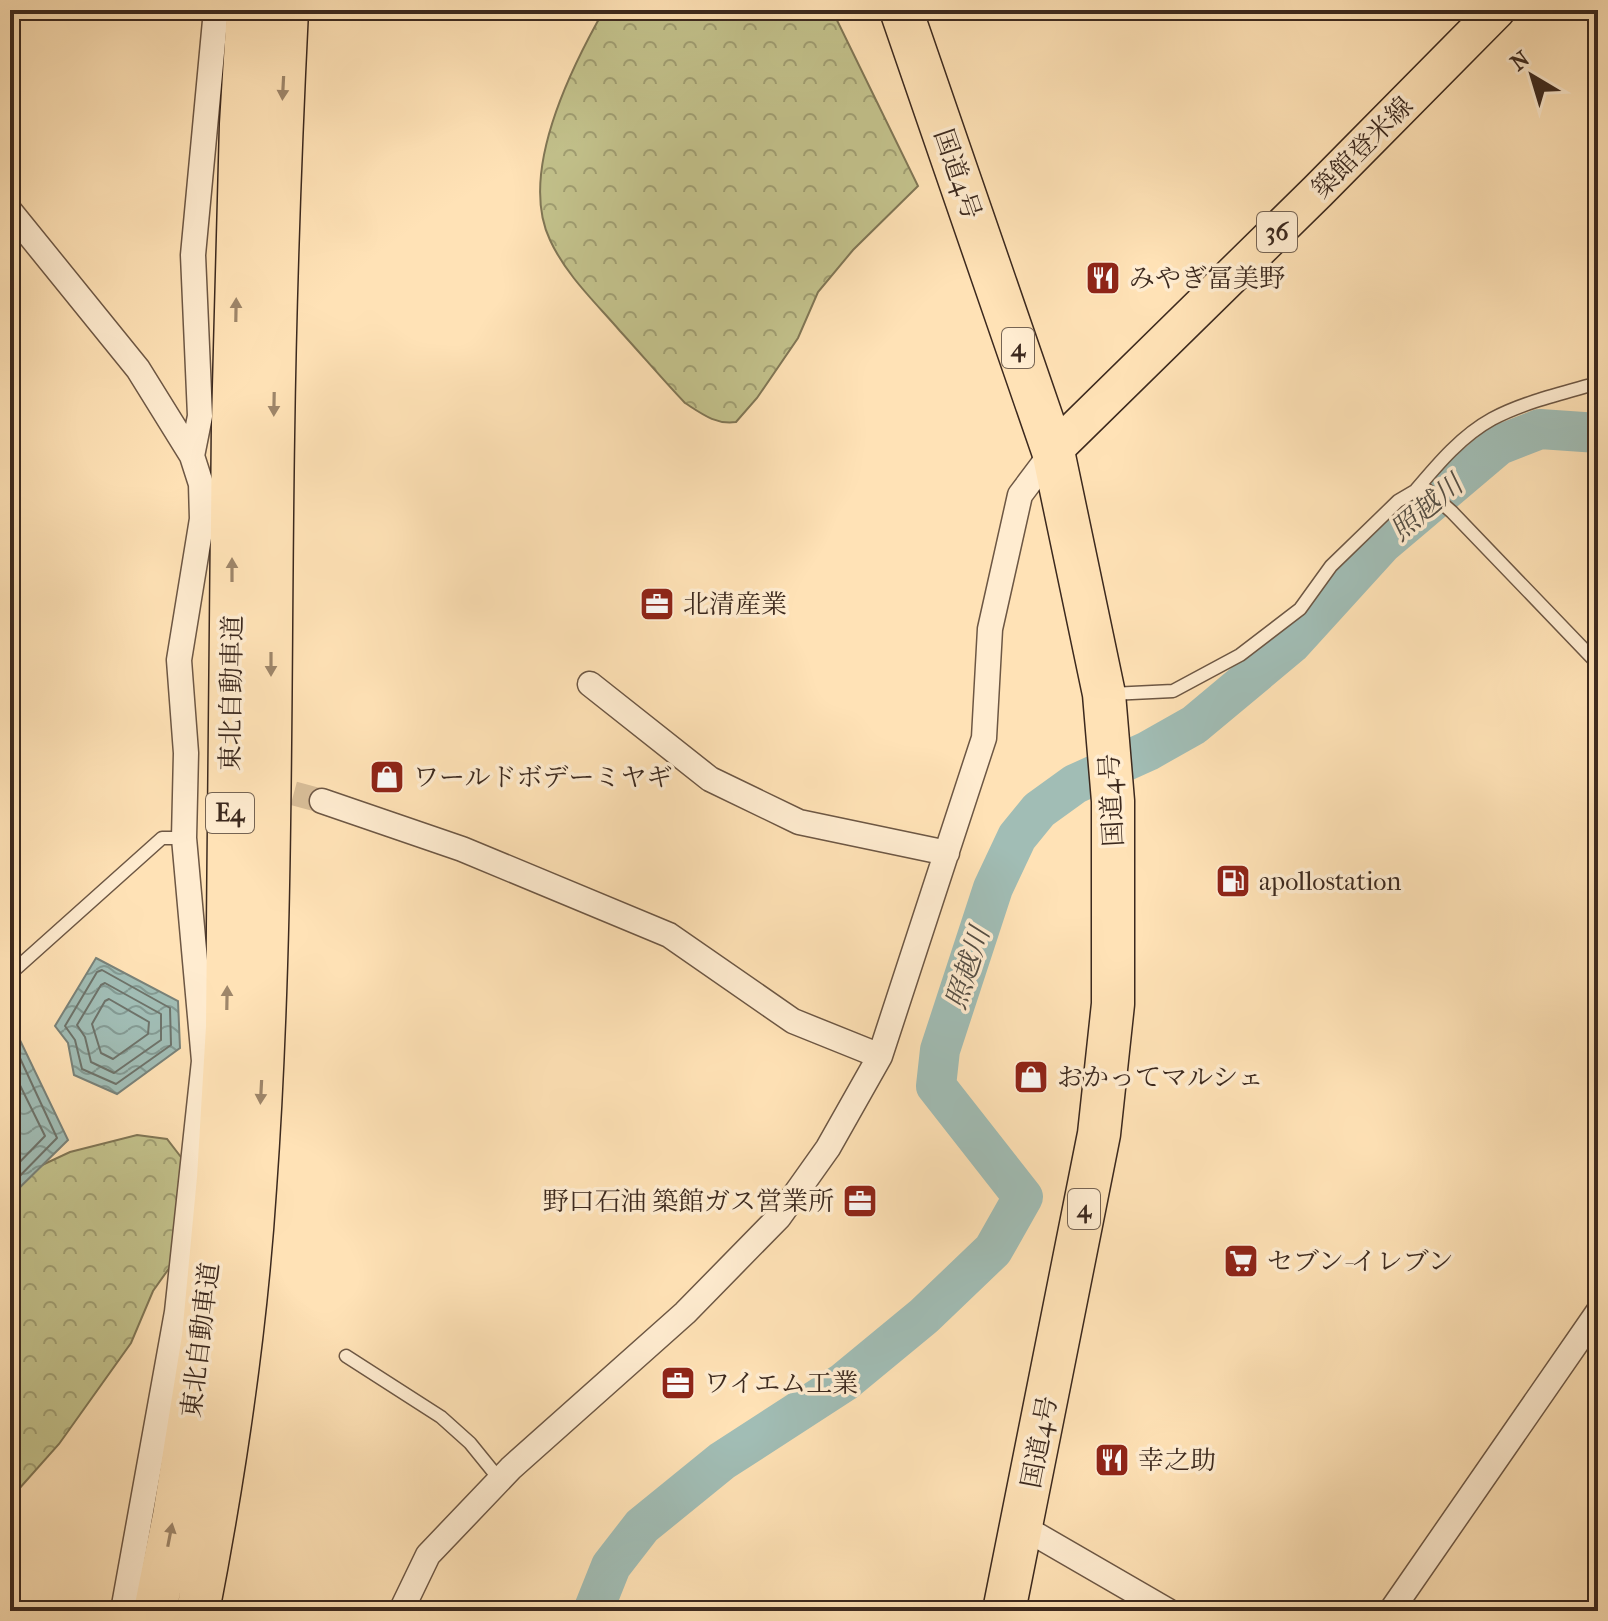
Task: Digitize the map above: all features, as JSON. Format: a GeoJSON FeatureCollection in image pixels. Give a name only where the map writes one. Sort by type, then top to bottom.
{"type":"FeatureCollection","features":[{"type":"Feature","properties":{"kind":"highway","name":"東北自動車道"},"geometry":{"type":"LineString","coordinates":[[155,1611],[203,1337],[218,1178],[227,1027],[233,424],[241,124],[248,10]]}},
{"type":"Feature","properties":{"kind":"highway","name":"東北自動車道"},"geometry":{"type":"LineString","coordinates":[[198,1611],[214,1528],[239,1349],[255,1192],[263,1053],[273,436],[287,10]]}},
{"type":"Feature","properties":{"kind":"highway","name":"国道4号"},"geometry":{"type":"LineString","coordinates":[[901,10],[1053,451],[1105,702],[1113,801],[1113,1004],[1099,1134],[1004,1611]]}},
{"type":"Feature","properties":{"kind":"main road","name":"築館登米線"},"geometry":{"type":"LineString","coordinates":[[1053,451],[1497,10]]}},
{"type":"Feature","properties":{"kind":"street"},"geometry":{"type":"LineString","coordinates":[[192,456],[200,416],[193,255],[216,10]]}},
{"type":"Feature","properties":{"kind":"street"},"geometry":{"type":"LineString","coordinates":[[10,211],[138,369],[192,456],[201,484],[202,519],[179,660],[186,753],[184,838],[204,1061],[177,1312],[123,1611]]}},
{"type":"Feature","properties":{"kind":"street"},"geometry":{"type":"LineString","coordinates":[[401,1611],[428,1555],[500,1480],[685,1313],[779,1217],[828,1148],[880,1056],[984,738],[990,629],[1020,495],[1053,451]]}},
{"type":"Feature","properties":{"kind":"street"},"geometry":{"type":"LineString","coordinates":[[590,684],[710,779],[799,822],[947,853]]}},
{"type":"Feature","properties":{"kind":"street"},"geometry":{"type":"LineString","coordinates":[[186,753],[216,773]]}},
{"type":"Feature","properties":{"kind":"street"},"geometry":{"type":"LineString","coordinates":[[322,801],[462,849],[669,935],[793,1021],[880,1056]]}},
{"type":"Feature","properties":{"kind":"street"},"geometry":{"type":"LineString","coordinates":[[1391,1611],[1598,1312]]}},
{"type":"Feature","properties":{"kind":"street"},"geometry":{"type":"LineString","coordinates":[[1023,1527],[1168,1611]]}},
{"type":"Feature","properties":{"kind":"lane"},"geometry":{"type":"LineString","coordinates":[[1105,702],[1173,691],[1240,655],[1300,609],[1331,566],[1398,501],[1421,490],[1443,457],[1490,420],[1551,396],[1598,383]]}},
{"type":"Feature","properties":{"kind":"lane"},"geometry":{"type":"LineString","coordinates":[[1421,490],[1452,512],[1598,664]]}},
{"type":"Feature","properties":{"kind":"lane"},"geometry":{"type":"LineString","coordinates":[[10,974],[162,838],[184,838]]}},
{"type":"Feature","properties":{"kind":"lane"},"geometry":{"type":"LineString","coordinates":[[346,1356],[441,1417],[470,1443],[500,1480]]}},
{"type":"Feature","properties":{"kind":"green space"},"geometry":{"type":"Polygon","coordinates":[[[604,10],[832,10],[918,186],[853,250],[818,292],[798,338],[757,398],[736,422],[716,420],[685,403],[582,288],[550,240],[542,213],[540,184],[544,153],[564,91],[604,10]]]}},
{"type":"Feature","properties":{"kind":"green space"},"geometry":{"type":"Polygon","coordinates":[[[137,1135],[167,1139],[184,1161],[182,1250],[153,1291],[131,1343],[59,1444],[10,1499],[10,1180],[70,1152],[137,1135]]]}},
{"type":"Feature","properties":{"kind":"water"},"geometry":{"type":"Polygon","coordinates":[[[96,958],[178,1001],[180,1048],[117,1094],[74,1075],[68,1043],[55,1026],[96,958]]]}},
{"type":"Feature","properties":{"kind":"water"},"geometry":{"type":"Polygon","coordinates":[[[17,1034],[68,1140],[10,1197],[10,1058],[17,1034]]]}},
{"type":"Feature","properties":{"kind":"waterway","name":"照越川"},"geometry":{"type":"LineString","coordinates":[[593,1611],[611,1566],[642,1526],[722,1461],[844,1382],[924,1316],[993,1250],[1023,1197],[936,1086],[940,1050],[993,888],[1017,837],[1039,810],[1075,784],[1148,751],[1194,725],[1291,644],[1382,544],[1499,445],[1540,429],[1598,433]]}},
{"type":"Feature","properties":{"kind":"tunnel"},"geometry":{"type":"LineString","coordinates":[[259,784],[322,801]]}},
{"type":"Feature","properties":{"kind":"place","name":"みやぎ冨美野"},"geometry":{"type":"Point","coordinates":[1103,278]}},
{"type":"Feature","properties":{"kind":"place","name":"北清産業"},"geometry":{"type":"Point","coordinates":[657,604]}},
{"type":"Feature","properties":{"kind":"place","name":"ワールドボデーミヤギ"},"geometry":{"type":"Point","coordinates":[387,777]}},
{"type":"Feature","properties":{"kind":"place","name":"apollostation"},"geometry":{"type":"Point","coordinates":[1233,881]}},
{"type":"Feature","properties":{"kind":"place","name":"おかってマルシェ"},"geometry":{"type":"Point","coordinates":[1031,1077]}},
{"type":"Feature","properties":{"kind":"place","name":"野口石油 築館ガス営業所"},"geometry":{"type":"Point","coordinates":[860,1201]}},
{"type":"Feature","properties":{"kind":"place","name":"セブン-イレブン"},"geometry":{"type":"Point","coordinates":[1241,1261]}},
{"type":"Feature","properties":{"kind":"place","name":"ワイエム工業"},"geometry":{"type":"Point","coordinates":[678,1383]}},
{"type":"Feature","properties":{"kind":"place","name":"幸之助"},"geometry":{"type":"Point","coordinates":[1112,1460]}}]}
